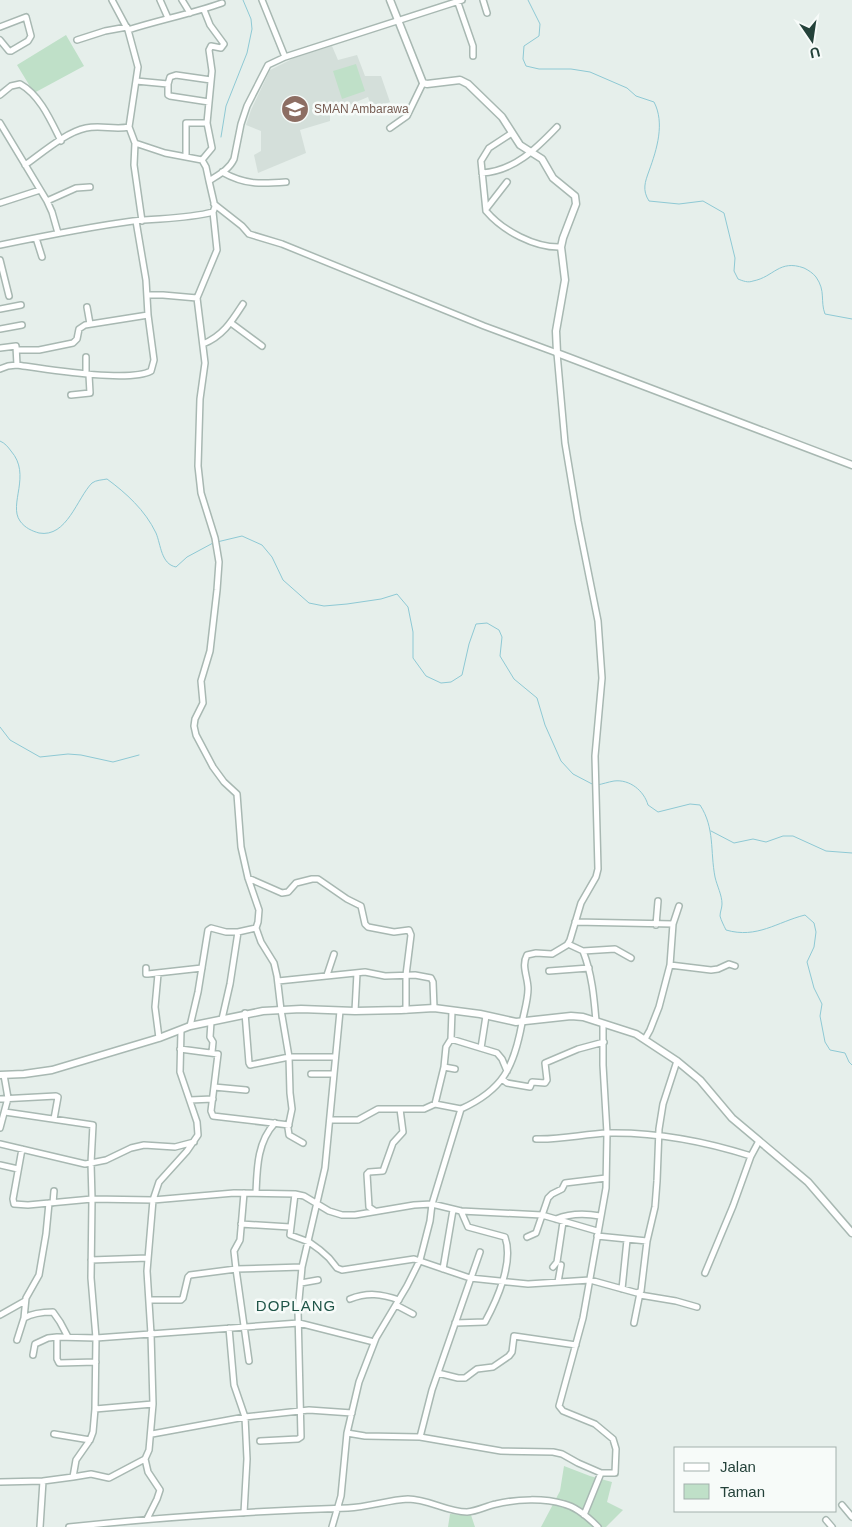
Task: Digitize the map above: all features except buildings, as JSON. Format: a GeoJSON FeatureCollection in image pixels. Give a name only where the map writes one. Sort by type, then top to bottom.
{"type":"FeatureCollection","features":[{"type":"Feature","properties":{"kind":"street"},"geometry":{"type":"LineString","coordinates":[[0,369],[17,365],[88,374],[144,374],[151,371],[154,360],[134,164],[135,143],[129,127],[138,67],[127,28],[112,0]]}},
{"type":"Feature","properties":{"kind":"street"},"geometry":{"type":"LineString","coordinates":[[160,0],[168,18]]}},
{"type":"Feature","properties":{"kind":"street"},"geometry":{"type":"LineString","coordinates":[[182,0],[190,13]]}},
{"type":"Feature","properties":{"kind":"street"},"geometry":{"type":"LineString","coordinates":[[262,0],[263,7],[271,21],[285,57]]}},
{"type":"Feature","properties":{"kind":"street"},"geometry":{"type":"LineString","coordinates":[[390,0],[423,82],[407,116],[390,128]]}},
{"type":"Feature","properties":{"kind":"street"},"geometry":{"type":"LineString","coordinates":[[209,181],[232,165],[245,112],[268,65],[285,57],[459,0],[473,46],[473,56]]}},
{"type":"Feature","properties":{"kind":"street"},"geometry":{"type":"LineString","coordinates":[[483,0],[487,13]]}},
{"type":"Feature","properties":{"kind":"street"},"geometry":{"type":"LineString","coordinates":[[77,40],[105,31],[127,28],[204,10],[222,3]]}},
{"type":"Feature","properties":{"kind":"street"},"geometry":{"type":"LineString","coordinates":[[202,160],[212,148],[206,123],[212,71],[209,47],[220,48],[224,44],[210,25],[204,10]]}},
{"type":"Feature","properties":{"kind":"street"},"geometry":{"type":"LineString","coordinates":[[0,27],[26,17],[31,36],[28,41],[11,51],[0,40]]}},
{"type":"Feature","properties":{"kind":"street"},"geometry":{"type":"LineString","coordinates":[[209,102],[170,96],[168,95],[168,84],[170,77],[176,75],[211,80]]}},
{"type":"Feature","properties":{"kind":"street"},"geometry":{"type":"LineString","coordinates":[[331,1120],[358,1120],[378,1109],[424,1109],[435,1104],[461,1109],[480,1100],[502,1079],[515,1054],[528,989],[524,963],[527,955],[536,953],[552,954],[568,944],[581,903],[598,873],[595,780],[596,743],[602,690],[598,621],[565,443],[556,331],[565,280],[563,238],[576,204],[576,196],[553,178],[542,160],[533,152],[520,145],[502,117],[468,84],[460,80],[427,84],[423,82]]}},
{"type":"Feature","properties":{"kind":"street"},"geometry":{"type":"LineString","coordinates":[[136,82],[168,84]]}},
{"type":"Feature","properties":{"kind":"street"},"geometry":{"type":"LineString","coordinates":[[0,94],[11,86],[20,84],[29,89],[40,104],[60,140]]}},
{"type":"Feature","properties":{"kind":"street"},"geometry":{"type":"LineString","coordinates":[[0,123],[47,201],[58,233]]}},
{"type":"Feature","properties":{"kind":"street"},"geometry":{"type":"LineString","coordinates":[[186,157],[186,123],[206,123]]}},
{"type":"Feature","properties":{"kind":"street"},"geometry":{"type":"LineString","coordinates":[[25,165],[60,140],[79,130],[99,126],[129,127]]}},
{"type":"Feature","properties":{"kind":"street"},"geometry":{"type":"LineString","coordinates":[[482,173],[504,169],[533,152],[558,127]]}},
{"type":"Feature","properties":{"kind":"street"},"geometry":{"type":"LineString","coordinates":[[512,133],[489,148],[481,161],[486,209],[493,218],[522,237],[545,246],[562,248]]}},
{"type":"Feature","properties":{"kind":"street"},"geometry":{"type":"LineString","coordinates":[[135,143],[150,149],[202,160],[206,167],[215,209],[213,212],[216,250],[197,298],[205,363],[200,399],[198,466],[201,493],[215,538],[219,562],[210,651],[201,681],[204,699],[194,726],[196,735],[213,767],[224,782],[237,794],[241,847],[248,878],[259,910],[256,928],[261,942],[274,963],[278,981],[289,1057],[292,1109],[288,1125],[289,1135],[303,1143]]}},
{"type":"Feature","properties":{"kind":"street"},"geometry":{"type":"LineString","coordinates":[[222,172],[236,180],[251,183],[286,182]]}},
{"type":"Feature","properties":{"kind":"street"},"geometry":{"type":"LineString","coordinates":[[486,209],[507,182]]}},
{"type":"Feature","properties":{"kind":"street"},"geometry":{"type":"LineString","coordinates":[[47,201],[76,188],[90,187]]}},
{"type":"Feature","properties":{"kind":"street"},"geometry":{"type":"LineString","coordinates":[[0,203],[40,190]]}},
{"type":"Feature","properties":{"kind":"street"},"geometry":{"type":"LineString","coordinates":[[214,204],[242,226],[249,234],[282,244],[484,326],[852,465]]}},
{"type":"Feature","properties":{"kind":"street"},"geometry":{"type":"LineString","coordinates":[[0,245],[58,233],[139,221],[198,216],[213,212]]}},
{"type":"Feature","properties":{"kind":"street"},"geometry":{"type":"LineString","coordinates":[[36,238],[42,257]]}},
{"type":"Feature","properties":{"kind":"street"},"geometry":{"type":"LineString","coordinates":[[0,260],[9,296]]}},
{"type":"Feature","properties":{"kind":"street"},"geometry":{"type":"LineString","coordinates":[[147,296],[163,295],[197,298]]}},
{"type":"Feature","properties":{"kind":"street"},"geometry":{"type":"LineString","coordinates":[[204,344],[213,339],[231,323],[243,304]]}},
{"type":"Feature","properties":{"kind":"street"},"geometry":{"type":"LineString","coordinates":[[0,309],[21,305]]}},
{"type":"Feature","properties":{"kind":"street"},"geometry":{"type":"LineString","coordinates":[[87,307],[90,324]]}},
{"type":"Feature","properties":{"kind":"street"},"geometry":{"type":"LineString","coordinates":[[17,350],[39,350],[73,343],[77,339],[79,329],[85,325],[148,315]]}},
{"type":"Feature","properties":{"kind":"street"},"geometry":{"type":"LineString","coordinates":[[231,323],[262,346]]}},
{"type":"Feature","properties":{"kind":"street"},"geometry":{"type":"LineString","coordinates":[[0,329],[22,325]]}},
{"type":"Feature","properties":{"kind":"street"},"geometry":{"type":"LineString","coordinates":[[0,348],[15,345],[17,365]]}},
{"type":"Feature","properties":{"kind":"street"},"geometry":{"type":"LineString","coordinates":[[71,395],[91,392],[86,357]]}},
{"type":"Feature","properties":{"kind":"street"},"geometry":{"type":"LineString","coordinates":[[248,878],[282,894],[288,892],[298,882],[318,879],[347,899],[361,906],[365,924],[368,927],[394,932],[409,930],[406,1010]]}},
{"type":"Feature","properties":{"kind":"street"},"geometry":{"type":"LineString","coordinates":[[656,924],[658,901]]}},
{"type":"Feature","properties":{"kind":"street"},"geometry":{"type":"LineString","coordinates":[[645,1039],[659,1007],[670,965],[673,924],[679,906]]}},
{"type":"Feature","properties":{"kind":"street"},"geometry":{"type":"LineString","coordinates":[[575,922],[673,924]]}},
{"type":"Feature","properties":{"kind":"street"},"geometry":{"type":"LineString","coordinates":[[190,1026],[208,930],[214,928],[226,932],[238,932],[256,928]]}},
{"type":"Feature","properties":{"kind":"street"},"geometry":{"type":"LineString","coordinates":[[222,1019],[230,984],[238,932]]}},
{"type":"Feature","properties":{"kind":"street"},"geometry":{"type":"LineString","coordinates":[[568,944],[583,951],[616,950],[631,958]]}},
{"type":"Feature","properties":{"kind":"street"},"geometry":{"type":"LineString","coordinates":[[583,951],[592,981],[596,1021]]}},
{"type":"Feature","properties":{"kind":"street"},"geometry":{"type":"LineString","coordinates":[[327,975],[334,954]]}},
{"type":"Feature","properties":{"kind":"street"},"geometry":{"type":"LineString","coordinates":[[670,965],[711,970],[728,964],[735,966]]}},
{"type":"Feature","properties":{"kind":"street"},"geometry":{"type":"LineString","coordinates":[[146,968],[146,974],[158,974],[202,968]]}},
{"type":"Feature","properties":{"kind":"street"},"geometry":{"type":"LineString","coordinates":[[549,971],[589,968]]}},
{"type":"Feature","properties":{"kind":"street"},"geometry":{"type":"LineString","coordinates":[[278,981],[365,972],[385,976],[406,975],[431,978],[433,982],[434,1008]]}},
{"type":"Feature","properties":{"kind":"street"},"geometry":{"type":"LineString","coordinates":[[355,1011],[357,973]]}},
{"type":"Feature","properties":{"kind":"street"},"geometry":{"type":"LineString","coordinates":[[158,974],[155,1007],[159,1038]]}},
{"type":"Feature","properties":{"kind":"street"},"geometry":{"type":"LineString","coordinates":[[0,1128],[8,1098],[2,1075],[40,1073],[52,1070],[159,1038],[190,1026],[246,1014],[281,1010],[355,1011],[434,1008],[516,1022],[571,1016],[583,1017],[636,1034],[677,1061],[700,1080],[732,1118],[808,1182],[852,1233]]}},
{"type":"Feature","properties":{"kind":"street"},"geometry":{"type":"LineString","coordinates":[[435,1104],[444,1068],[446,1048],[451,1039],[452,1010]]}},
{"type":"Feature","properties":{"kind":"street"},"geometry":{"type":"LineString","coordinates":[[260,1441],[300,1438],[298,1311],[302,1267],[325,1168],[340,1011]]}},
{"type":"Feature","properties":{"kind":"street"},"geometry":{"type":"LineString","coordinates":[[246,1014],[249,1064],[251,1065],[289,1057],[335,1057]]}},
{"type":"Feature","properties":{"kind":"street"},"geometry":{"type":"LineString","coordinates":[[481,1048],[486,1016]]}},
{"type":"Feature","properties":{"kind":"street"},"geometry":{"type":"LineString","coordinates":[[211,1022],[212,1052]]}},
{"type":"Feature","properties":{"kind":"street"},"geometry":{"type":"LineString","coordinates":[[347,1433],[365,1436],[420,1437],[501,1451],[553,1452],[562,1454],[601,1473],[614,1473],[616,1456],[614,1442],[595,1424],[563,1411],[559,1406],[576,1345],[590,1280],[606,1178],[608,1133],[603,1024]]}},
{"type":"Feature","properties":{"kind":"street"},"geometry":{"type":"LineString","coordinates":[[147,1519],[160,1490],[148,1472],[145,1459],[152,1434],[153,1404],[152,1334],[147,1270],[153,1200],[159,1182],[198,1135],[198,1128],[190,1100],[180,1072],[181,1030]]}},
{"type":"Feature","properties":{"kind":"street"},"geometry":{"type":"LineString","coordinates":[[451,1039],[497,1053],[502,1058],[507,1071]]}},
{"type":"Feature","properties":{"kind":"street"},"geometry":{"type":"LineString","coordinates":[[502,1079],[507,1083],[530,1087],[532,1082],[544,1083],[547,1080],[545,1063],[578,1049],[604,1042]]}},
{"type":"Feature","properties":{"kind":"street"},"geometry":{"type":"LineString","coordinates":[[180,1048],[218,1054],[211,1112],[214,1117],[288,1125]]}},
{"type":"Feature","properties":{"kind":"street"},"geometry":{"type":"LineString","coordinates":[[634,1323],[643,1282],[647,1241],[655,1207],[658,1181],[658,1134],[663,1104],[677,1061]]}},
{"type":"Feature","properties":{"kind":"street"},"geometry":{"type":"LineString","coordinates":[[444,1068],[455,1069]]}},
{"type":"Feature","properties":{"kind":"street"},"geometry":{"type":"LineString","coordinates":[[311,1074],[334,1074]]}},
{"type":"Feature","properties":{"kind":"street"},"geometry":{"type":"LineString","coordinates":[[214,1087],[246,1090]]}},
{"type":"Feature","properties":{"kind":"street"},"geometry":{"type":"LineString","coordinates":[[0,1099],[56,1096],[58,1097],[54,1119]]}},
{"type":"Feature","properties":{"kind":"street"},"geometry":{"type":"LineString","coordinates":[[190,1100],[213,1099]]}},
{"type":"Feature","properties":{"kind":"street"},"geometry":{"type":"LineString","coordinates":[[375,1211],[369,1207],[367,1174],[383,1170],[393,1144],[403,1132],[400,1109]]}},
{"type":"Feature","properties":{"kind":"street"},"geometry":{"type":"LineString","coordinates":[[332,1527],[338,1508],[347,1433],[359,1382],[374,1342],[398,1303],[420,1260],[432,1204],[461,1109]]}},
{"type":"Feature","properties":{"kind":"street"},"geometry":{"type":"LineString","coordinates":[[5,1112],[93,1125],[91,1260],[96,1338],[95,1408],[93,1432],[90,1440],[77,1458],[73,1477]]}},
{"type":"Feature","properties":{"kind":"street"},"geometry":{"type":"LineString","coordinates":[[256,1193],[260,1151],[268,1131],[275,1123]]}},
{"type":"Feature","properties":{"kind":"street"},"geometry":{"type":"LineString","coordinates":[[536,1139],[608,1133],[658,1134],[705,1142],[751,1156]]}},
{"type":"Feature","properties":{"kind":"street"},"geometry":{"type":"LineString","coordinates":[[705,1273],[733,1206],[751,1156],[759,1141]]}},
{"type":"Feature","properties":{"kind":"street"},"geometry":{"type":"LineString","coordinates":[[0,1144],[85,1164],[106,1160],[131,1148],[144,1145],[175,1147],[194,1142]]}},
{"type":"Feature","properties":{"kind":"street"},"geometry":{"type":"LineString","coordinates":[[22,1150],[13,1199],[14,1204],[28,1205],[92,1199],[153,1200],[244,1193],[295,1194],[304,1196],[329,1211],[342,1215],[355,1215],[414,1205],[432,1204],[461,1211],[542,1215],[597,1234],[627,1240],[647,1241]]}},
{"type":"Feature","properties":{"kind":"street"},"geometry":{"type":"LineString","coordinates":[[0,1165],[18,1169]]}},
{"type":"Feature","properties":{"kind":"street"},"geometry":{"type":"LineString","coordinates":[[528,1237],[536,1233],[548,1198],[562,1189],[565,1183],[606,1178]]}},
{"type":"Feature","properties":{"kind":"street"},"geometry":{"type":"LineString","coordinates":[[17,1340],[24,1318],[28,1293],[39,1275],[54,1192]]}},
{"type":"Feature","properties":{"kind":"street"},"geometry":{"type":"LineString","coordinates":[[244,1193],[240,1240],[234,1251],[249,1361]]}},
{"type":"Feature","properties":{"kind":"street"},"geometry":{"type":"LineString","coordinates":[[295,1194],[289,1234],[291,1237],[309,1242],[320,1250],[337,1268],[342,1270],[420,1260],[443,1270],[472,1278],[528,1284],[590,1280],[640,1294],[697,1306]]}},
{"type":"Feature","properties":{"kind":"street"},"geometry":{"type":"LineString","coordinates":[[443,1270],[453,1210]]}},
{"type":"Feature","properties":{"kind":"street"},"geometry":{"type":"LineString","coordinates":[[455,1323],[484,1322],[502,1282],[508,1259],[506,1238],[468,1227],[461,1211]]}},
{"type":"Feature","properties":{"kind":"street"},"geometry":{"type":"LineString","coordinates":[[556,1219],[577,1214],[600,1216]]}},
{"type":"Feature","properties":{"kind":"street"},"geometry":{"type":"LineString","coordinates":[[558,1282],[561,1266],[553,1267],[558,1262],[563,1222]]}},
{"type":"Feature","properties":{"kind":"street"},"geometry":{"type":"LineString","coordinates":[[241,1224],[290,1227]]}},
{"type":"Feature","properties":{"kind":"street"},"geometry":{"type":"LineString","coordinates":[[622,1289],[627,1240]]}},
{"type":"Feature","properties":{"kind":"street"},"geometry":{"type":"LineString","coordinates":[[420,1437],[438,1373],[480,1252]]}},
{"type":"Feature","properties":{"kind":"street"},"geometry":{"type":"LineString","coordinates":[[91,1260],[148,1258]]}},
{"type":"Feature","properties":{"kind":"street"},"geometry":{"type":"LineString","coordinates":[[149,1300],[181,1300],[188,1276],[190,1275],[236,1269],[302,1267]]}},
{"type":"Feature","properties":{"kind":"street"},"geometry":{"type":"LineString","coordinates":[[301,1283],[318,1280]]}},
{"type":"Feature","properties":{"kind":"street"},"geometry":{"type":"LineString","coordinates":[[350,1299],[362,1295],[381,1294],[413,1314]]}},
{"type":"Feature","properties":{"kind":"street"},"geometry":{"type":"LineString","coordinates":[[0,1315],[26,1300]]}},
{"type":"Feature","properties":{"kind":"street"},"geometry":{"type":"LineString","coordinates":[[24,1318],[32,1314],[53,1312],[68,1337]]}},
{"type":"Feature","properties":{"kind":"street"},"geometry":{"type":"LineString","coordinates":[[33,1355],[35,1344],[38,1341],[57,1337],[96,1338],[299,1323],[374,1342]]}},
{"type":"Feature","properties":{"kind":"street"},"geometry":{"type":"LineString","coordinates":[[229,1328],[234,1384],[245,1418],[247,1458],[244,1513]]}},
{"type":"Feature","properties":{"kind":"street"},"geometry":{"type":"LineString","coordinates":[[438,1373],[465,1378],[477,1369],[493,1367],[512,1352],[514,1336],[576,1345]]}},
{"type":"Feature","properties":{"kind":"street"},"geometry":{"type":"LineString","coordinates":[[57,1337],[57,1359],[59,1363],[96,1362]]}},
{"type":"Feature","properties":{"kind":"street"},"geometry":{"type":"LineString","coordinates":[[95,1408],[153,1404]]}},
{"type":"Feature","properties":{"kind":"street"},"geometry":{"type":"LineString","coordinates":[[152,1434],[245,1418],[301,1411],[321,1410],[352,1413]]}},
{"type":"Feature","properties":{"kind":"street"},"geometry":{"type":"LineString","coordinates":[[54,1434],[90,1440]]}},
{"type":"Feature","properties":{"kind":"street"},"geometry":{"type":"LineString","coordinates":[[0,1482],[43,1481],[91,1474],[109,1478],[145,1459]]}},
{"type":"Feature","properties":{"kind":"street"},"geometry":{"type":"LineString","coordinates":[[584,1515],[601,1473]]}},
{"type":"Feature","properties":{"kind":"street"},"geometry":{"type":"LineString","coordinates":[[40,1527],[43,1481]]}},
{"type":"Feature","properties":{"kind":"street"},"geometry":{"type":"LineString","coordinates":[[69,1527],[147,1519],[358,1507],[409,1499],[467,1512],[505,1502],[548,1502],[571,1506],[598,1527]]}},
{"type":"Feature","properties":{"kind":"street"},"geometry":{"type":"LineString","coordinates":[[842,1505],[852,1517]]}},
{"type":"Feature","properties":{"kind":"street"},"geometry":{"type":"LineString","coordinates":[[826,1520],[832,1527]]}},
{"type":"Feature","properties":{"kind":"shaded area","name":"SMAN Ambarawa"},"geometry":{"type":"Polygon","coordinates":[[[332,46],[338,60],[357,55],[365,76],[381,76],[390,102],[372,109],[368,97],[330,113],[330,121],[300,130],[306,153],[258,173],[254,155],[261,151],[261,131],[246,125],[270,70],[294,58],[332,46]]]}},
{"type":"Feature","properties":{"kind":"green space"},"geometry":{"type":"Polygon","coordinates":[[[66,35],[84,66],[34,93],[17,65],[66,35]]]}},
{"type":"Feature","properties":{"kind":"green space"},"geometry":{"type":"Polygon","coordinates":[[[356,64],[365,91],[342,99],[333,71],[356,64]]]}},
{"type":"Feature","properties":{"kind":"green space"},"geometry":{"type":"Polygon","coordinates":[[[564,1466],[612,1482],[607,1502],[623,1510],[606,1527],[541,1527],[560,1491],[564,1466]]]}},
{"type":"Feature","properties":{"kind":"green space"},"geometry":{"type":"Polygon","coordinates":[[[450,1514],[471,1515],[475,1527],[448,1527],[450,1514]]]}},
{"type":"Feature","properties":{"kind":"waterway"},"geometry":{"type":"LineString","coordinates":[[221,137],[226,106],[247,53],[252,29],[251,19],[243,0]]}},
{"type":"Feature","properties":{"kind":"waterway"},"geometry":{"type":"LineString","coordinates":[[528,0],[540,24],[539,36],[524,46],[523,59],[526,66],[539,69],[571,69],[590,72],[627,88],[636,96],[654,102],[659,119],[659,136],[646,179],[645,193],[649,201],[679,204],[703,201],[724,213],[735,258],[734,271],[738,279],[751,282],[782,267],[795,266],[804,268],[813,274],[819,282],[825,314],[852,319]]}},
{"type":"Feature","properties":{"kind":"waterway"},"geometry":{"type":"LineString","coordinates":[[0,441],[8,447],[17,460],[20,470],[16,506],[17,514],[20,521],[31,530],[39,533],[49,533],[57,529],[70,516],[92,483],[107,479],[141,509],[156,533],[164,558],[171,565],[176,567],[187,557],[213,543]]}},
{"type":"Feature","properties":{"kind":"waterway"},"geometry":{"type":"LineString","coordinates":[[217,542],[242,536],[262,545],[272,557],[283,580],[309,603],[324,606],[347,604],[381,599],[397,594],[408,607],[413,632],[413,658],[426,676],[441,683],[451,682],[462,675],[476,624],[487,623],[499,630],[502,637],[500,656],[514,679],[537,698],[545,725],[561,761],[573,774],[594,785]]}},
{"type":"Feature","properties":{"kind":"waterway"},"geometry":{"type":"LineString","coordinates":[[0,727],[10,740],[40,757],[68,754],[113,762],[139,755]]}},
{"type":"Feature","properties":{"kind":"waterway"},"geometry":{"type":"LineString","coordinates":[[597,785],[614,781],[631,784],[640,791],[648,805],[658,812],[690,804],[700,805],[710,831],[715,877],[722,901],[720,916],[726,930],[737,932],[757,931],[805,915],[814,923],[816,932],[814,947],[807,962],[814,988],[822,1004],[820,1016],[825,1042],[830,1050],[845,1053],[852,1065]]}},
{"type":"Feature","properties":{"kind":"waterway"},"geometry":{"type":"LineString","coordinates":[[711,831],[734,843],[753,839],[766,842],[783,836],[793,836],[826,851],[852,853]]}},
{"type":"Feature","properties":{"kind":"place","name":"SMAN Ambarawa"},"geometry":{"type":"Point","coordinates":[295,109]}},
{"type":"Feature","properties":{"kind":"district","name":"DOPLANG"},"geometry":{"type":"Point","coordinates":[296,1306]}}]}
